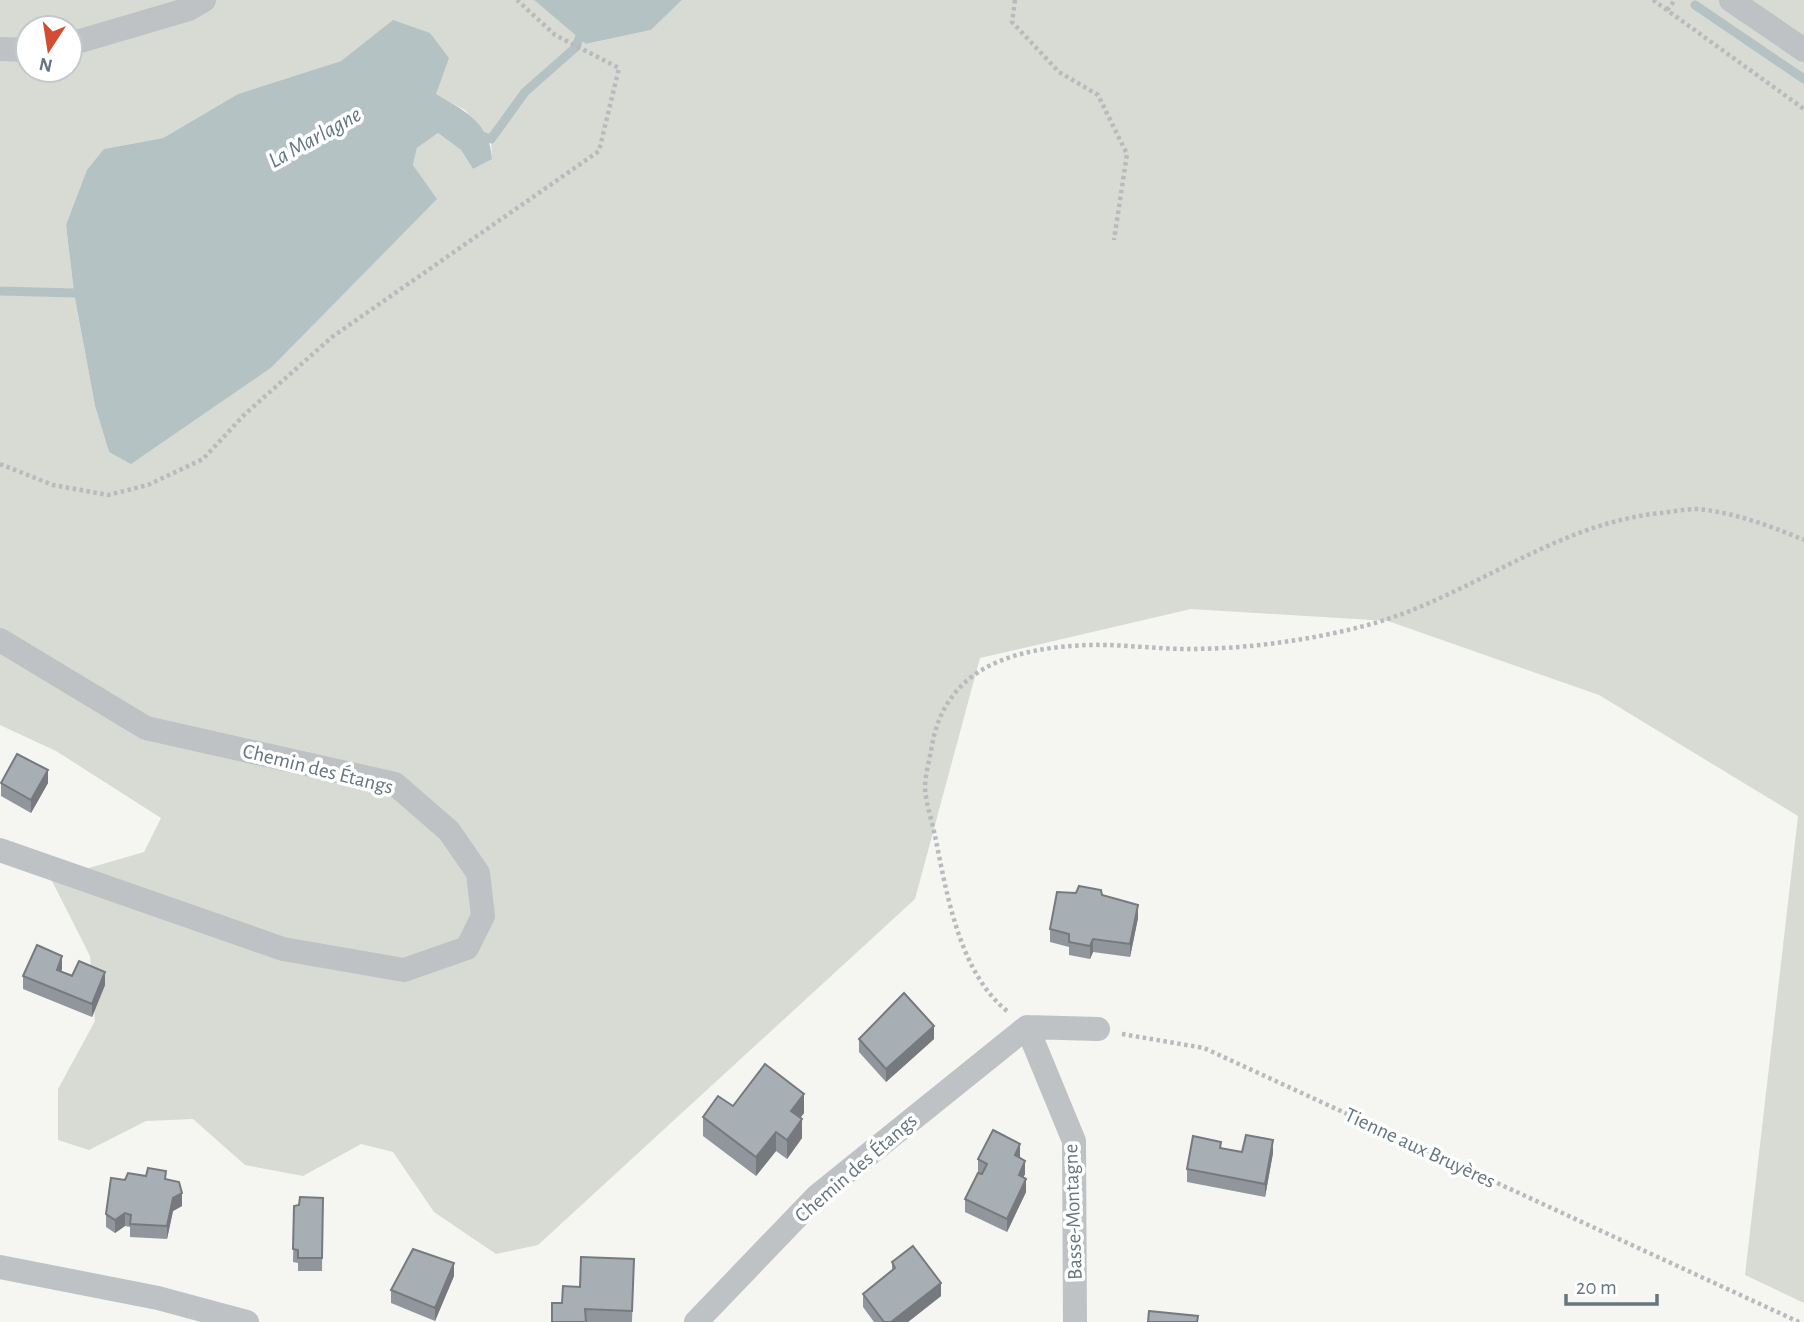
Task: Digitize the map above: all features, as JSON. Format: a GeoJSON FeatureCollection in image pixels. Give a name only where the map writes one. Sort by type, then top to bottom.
{"type":"FeatureCollection","features":[{"type":"Feature","properties":{"kind":"street"},"geometry":{"type":"LineString","coordinates":[[84,40],[189,9],[204,0]]}},
{"type":"Feature","properties":{"kind":"street"},"geometry":{"type":"LineString","coordinates":[[1731,0],[1804,50]]}},
{"type":"Feature","properties":{"kind":"street","name":"Chemin des Étangs"},"geometry":{"type":"LineString","coordinates":[[0,640],[146,728],[395,784],[449,831],[478,873],[483,916],[467,948],[404,970],[283,949],[0,850]]}},
{"type":"Feature","properties":{"kind":"street"},"geometry":{"type":"LineString","coordinates":[[1027,1027],[1097,1029]]}},
{"type":"Feature","properties":{"kind":"street","name":"Chemin des Étangs"},"geometry":{"type":"LineString","coordinates":[[696,1322],[817,1196],[1027,1027]]}},
{"type":"Feature","properties":{"kind":"street","name":"Basse-Montagne"},"geometry":{"type":"LineString","coordinates":[[1027,1027],[1074,1141],[1075,1322]]}},
{"type":"Feature","properties":{"kind":"street"},"geometry":{"type":"LineString","coordinates":[[0,1267],[158,1298],[247,1322]]}},
{"type":"Feature","properties":{"kind":"path"},"geometry":{"type":"LineString","coordinates":[[0,464],[53,485],[108,495],[148,485],[203,459],[245,414],[332,337],[598,151],[619,68],[558,37],[517,0]]}},
{"type":"Feature","properties":{"kind":"path"},"geometry":{"type":"LineString","coordinates":[[1015,0],[1012,22],[1059,72],[1098,94],[1128,154],[1114,240]]}},
{"type":"Feature","properties":{"kind":"path"},"geometry":{"type":"LineString","coordinates":[[1653,0],[1804,109]]}},
{"type":"Feature","properties":{"kind":"path"},"geometry":{"type":"LineString","coordinates":[[1667,10],[1675,0]]}},
{"type":"Feature","properties":{"kind":"path"},"geometry":{"type":"LineString","coordinates":[[1027,1027],[992,999],[972,965],[951,908],[925,787],[934,729],[953,691],[993,663],[1028,651],[1089,645],[1189,649],[1245,646],[1360,627],[1411,611],[1584,528],[1644,515],[1696,509],[1745,519],[1804,540]]}},
{"type":"Feature","properties":{"kind":"path","name":"Tienne aux Bruyères"},"geometry":{"type":"LineString","coordinates":[[1097,1029],[1204,1048],[1799,1322]]}},
{"type":"Feature","properties":{"kind":"shaded area"},"geometry":{"type":"Polygon","coordinates":[[[0,0],[534,0],[587,44],[651,30],[682,0],[1804,0],[1804,1303],[1745,1275],[1798,816],[1599,695],[1388,621],[1191,609],[980,658],[915,899],[538,1245],[496,1254],[434,1212],[393,1152],[361,1144],[303,1176],[245,1165],[193,1119],[146,1121],[89,1150],[58,1140],[58,1089],[95,1021],[90,956],[51,879],[144,852],[161,818],[56,751],[0,725],[0,0]],[[393,21],[341,61],[238,94],[163,138],[104,149],[66,225],[74,293],[95,406],[109,452],[272,367],[436,199],[413,165],[417,148],[438,133],[461,150],[473,169],[492,158],[491,139],[465,110],[436,95],[393,21]]]}},
{"type":"Feature","properties":{"kind":"water"},"geometry":{"type":"Polygon","coordinates":[[[534,0],[682,0],[651,30],[586,44],[534,0]]]}},
{"type":"Feature","properties":{"kind":"water"},"geometry":{"type":"Polygon","coordinates":[[[393,20],[430,33],[449,58],[436,94],[466,113],[481,127],[492,159],[473,169],[461,150],[438,133],[417,148],[413,165],[437,199],[272,367],[131,464],[109,452],[95,406],[74,293],[66,225],[87,170],[104,149],[163,138],[238,94],[341,61],[393,20]]]}},
{"type":"Feature","properties":{"kind":"building"},"geometry":{"type":"Polygon","coordinates":[[[17,754],[48,770],[31,800],[1,783],[17,754]]]}},
{"type":"Feature","properties":{"kind":"building"},"geometry":{"type":"Polygon","coordinates":[[[1079,886],[1101,890],[1102,895],[1138,905],[1130,944],[1093,939],[1090,946],[1069,942],[1069,934],[1050,929],[1057,892],[1076,893],[1079,886]]]}},
{"type":"Feature","properties":{"kind":"building"},"geometry":{"type":"Polygon","coordinates":[[[37,945],[62,956],[57,970],[72,976],[79,961],[105,972],[92,1004],[23,976],[37,945]]]}},
{"type":"Feature","properties":{"kind":"building"},"geometry":{"type":"Polygon","coordinates":[[[904,993],[934,1026],[886,1069],[859,1039],[904,993]]]}},
{"type":"Feature","properties":{"kind":"building"},"geometry":{"type":"Polygon","coordinates":[[[765,1064],[804,1094],[791,1111],[802,1119],[787,1140],[776,1132],[756,1157],[703,1117],[718,1096],[733,1106],[765,1064]]]}},
{"type":"Feature","properties":{"kind":"building"},"geometry":{"type":"Polygon","coordinates":[[[993,1130],[1020,1144],[1015,1155],[1025,1161],[1019,1175],[1026,1179],[1007,1219],[965,1199],[978,1173],[982,1174],[987,1164],[978,1159],[993,1130]]]}},
{"type":"Feature","properties":{"kind":"building"},"geometry":{"type":"Polygon","coordinates":[[[1246,1135],[1273,1140],[1265,1184],[1187,1169],[1193,1136],[1221,1142],[1220,1148],[1242,1152],[1246,1135]]]}},
{"type":"Feature","properties":{"kind":"building"},"geometry":{"type":"Polygon","coordinates":[[[148,1168],[166,1171],[165,1179],[179,1182],[182,1193],[173,1198],[167,1226],[130,1224],[131,1215],[125,1213],[115,1220],[106,1214],[111,1178],[125,1180],[128,1173],[146,1176],[148,1168]]]}},
{"type":"Feature","properties":{"kind":"building"},"geometry":{"type":"Polygon","coordinates":[[[300,1197],[323,1198],[322,1258],[298,1258],[298,1250],[293,1249],[294,1206],[299,1205],[300,1197]]]}},
{"type":"Feature","properties":{"kind":"building"},"geometry":{"type":"Polygon","coordinates":[[[913,1246],[941,1283],[891,1322],[884,1322],[863,1294],[895,1268],[892,1262],[913,1246]]]}},
{"type":"Feature","properties":{"kind":"building"},"geometry":{"type":"Polygon","coordinates":[[[413,1249],[454,1263],[435,1308],[391,1290],[413,1249]]]}},
{"type":"Feature","properties":{"kind":"building"},"geometry":{"type":"Polygon","coordinates":[[[581,1257],[634,1259],[632,1311],[585,1309],[586,1322],[552,1322],[552,1303],[562,1303],[563,1286],[580,1287],[581,1257]]]}},
{"type":"Feature","properties":{"kind":"building"},"geometry":{"type":"Polygon","coordinates":[[[1149,1311],[1198,1316],[1197,1322],[1148,1322],[1149,1311]]]}},
{"type":"Feature","properties":{"kind":"waterway"},"geometry":{"type":"LineString","coordinates":[[1695,5],[1804,79]]}},
{"type":"Feature","properties":{"kind":"waterway","name":"La Marlagne"},"geometry":{"type":"LineString","coordinates":[[482,136],[491,139],[525,92],[576,47],[583,27]]}},
{"type":"Feature","properties":{"kind":"waterway","name":"La Marlagne"},"geometry":{"type":"LineString","coordinates":[[0,291],[74,293],[84,287]]}}]}
